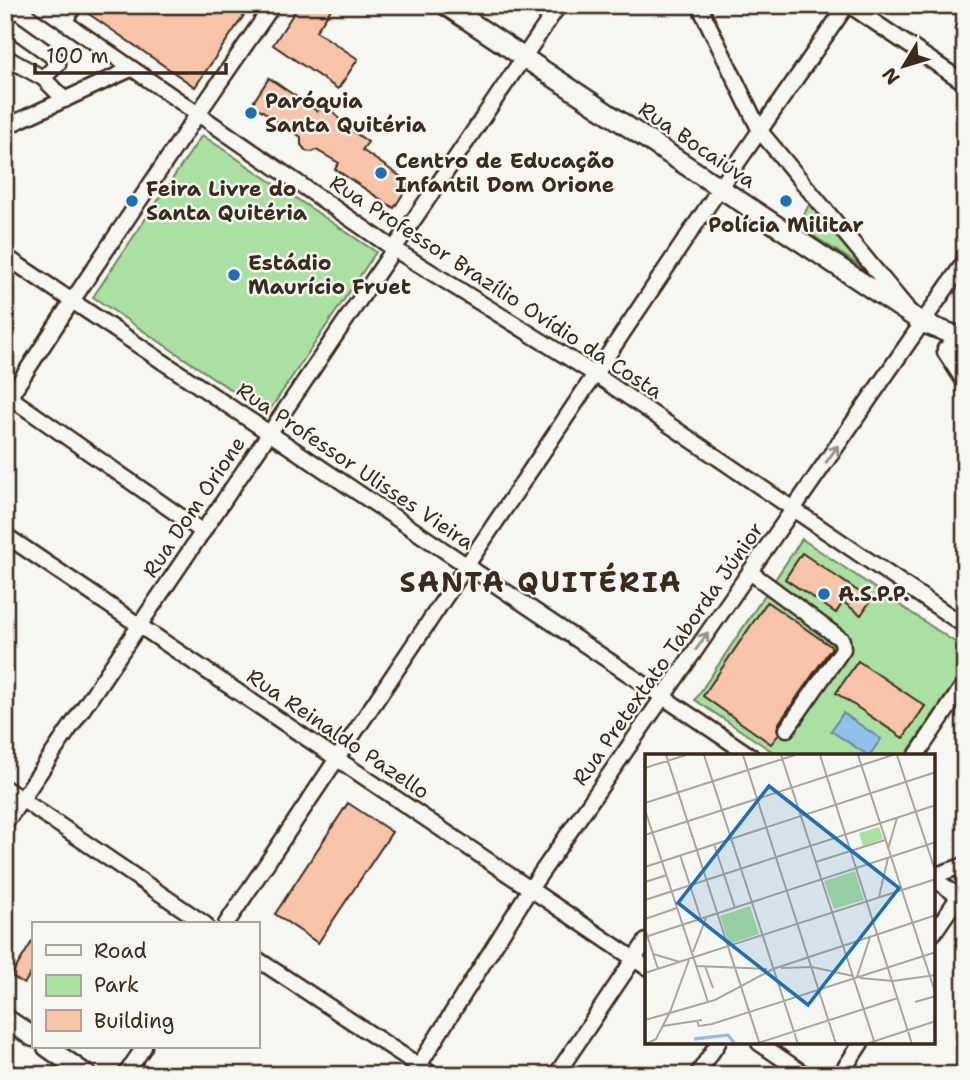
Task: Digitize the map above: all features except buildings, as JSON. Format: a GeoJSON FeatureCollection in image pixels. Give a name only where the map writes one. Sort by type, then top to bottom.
{"type":"FeatureCollection","features":[{"type":"Feature","properties":{"kind":"main road","name":"Rua Bocaiúva"},"geometry":{"type":"LineString","coordinates":[[445,5],[918,320],[965,339]]}},
{"type":"Feature","properties":{"kind":"main road"},"geometry":{"type":"LineString","coordinates":[[5,1018],[32,1036]]}},
{"type":"Feature","properties":{"kind":"main road"},"geometry":{"type":"LineString","coordinates":[[48,1048],[87,1075]]}},
{"type":"Feature","properties":{"kind":"street","name":"Rua Professor Brazílio Ovídio da Costa"},"geometry":{"type":"LineString","coordinates":[[40,5],[394,249],[596,375],[965,626]]}},
{"type":"Feature","properties":{"kind":"street"},"geometry":{"type":"LineString","coordinates":[[64,22],[75,5]]}},
{"type":"Feature","properties":{"kind":"street"},"geometry":{"type":"LineString","coordinates":[[203,532],[7,399],[273,5]]}},
{"type":"Feature","properties":{"kind":"street","name":"Rua Dom Orione"},"geometry":{"type":"LineString","coordinates":[[5,824],[559,5]]}},
{"type":"Feature","properties":{"kind":"street"},"geometry":{"type":"LineString","coordinates":[[699,5],[760,131],[918,320]]}},
{"type":"Feature","properties":{"kind":"street"},"geometry":{"type":"LineString","coordinates":[[227,922],[720,188],[848,5],[965,83]]}},
{"type":"Feature","properties":{"kind":"street"},"geometry":{"type":"LineString","coordinates":[[5,26],[10,26],[56,59],[58,64],[43,78]]}},
{"type":"Feature","properties":{"kind":"street"},"geometry":{"type":"LineString","coordinates":[[5,57],[43,78],[65,100]]}},
{"type":"Feature","properties":{"kind":"street"},"geometry":{"type":"LineString","coordinates":[[5,127],[131,69]]}},
{"type":"Feature","properties":{"kind":"street","name":"Rua Professor Ulisses Vieira"},"geometry":{"type":"LineString","coordinates":[[5,256],[748,754]]}},
{"type":"Feature","properties":{"kind":"street","name":"Rua Pretextato Taborda Júnior"},"geometry":{"type":"LineString","coordinates":[[416,1070],[530,889],[793,509],[918,320],[965,261]]}},
{"type":"Feature","properties":{"kind":"street"},"geometry":{"type":"LineString","coordinates":[[948,355],[965,383]]}},
{"type":"Feature","properties":{"kind":"street","name":"Rua Reinaldo Pazello"},"geometry":{"type":"LineString","coordinates":[[5,535],[640,963]]}},
{"type":"Feature","properties":{"kind":"street"},"geometry":{"type":"LineString","coordinates":[[750,572],[842,640],[843,649],[787,729]]}},
{"type":"Feature","properties":{"kind":"street"},"geometry":{"type":"LineString","coordinates":[[917,754],[965,683]]}},
{"type":"Feature","properties":{"kind":"street"},"geometry":{"type":"LineString","coordinates":[[5,788],[202,922]]}},
{"type":"Feature","properties":{"kind":"street"},"geometry":{"type":"LineString","coordinates":[[935,876],[965,865]]}},
{"type":"Feature","properties":{"kind":"street"},"geometry":{"type":"LineString","coordinates":[[935,878],[962,898],[935,932]]}},
{"type":"Feature","properties":{"kind":"street"},"geometry":{"type":"LineString","coordinates":[[556,1075],[640,963],[645,945]]}},
{"type":"Feature","properties":{"kind":"street"},"geometry":{"type":"LineString","coordinates":[[259,960],[416,1070],[433,1075]]}},
{"type":"Feature","properties":{"kind":"street"},"geometry":{"type":"LineString","coordinates":[[696,1075],[717,1045]]}},
{"type":"Feature","properties":{"kind":"street"},"geometry":{"type":"LineString","coordinates":[[762,1045],[806,1075]]}},
{"type":"Feature","properties":{"kind":"street"},"geometry":{"type":"LineString","coordinates":[[839,1075],[860,1045]]}},
{"type":"Feature","properties":{"kind":"street"},"geometry":{"type":"LineString","coordinates":[[125,1075],[143,1048]]}},
{"type":"Feature","properties":{"kind":"green space","name":"Estádio Maurício Fruet"},"geometry":{"type":"Polygon","coordinates":[[[202,135],[376,252],[267,414],[93,297],[202,135]]]}},
{"type":"Feature","properties":{"kind":"green space"},"geometry":{"type":"Polygon","coordinates":[[[812,199],[871,273],[798,226],[812,199]]]}},
{"type":"Feature","properties":{"kind":"green space","name":"A.S.P.P."},"geometry":{"type":"Polygon","coordinates":[[[802,539],[965,649],[965,667],[906,754],[776,754],[695,700],[802,539]]]}},
{"type":"Feature","properties":{"kind":"water"},"geometry":{"type":"Polygon","coordinates":[[[843,713],[881,739],[870,754],[866,754],[831,731],[843,713]]]}},
{"type":"Feature","properties":{"kind":"place","name":"Paróquia Santa Quitéria"},"geometry":{"type":"Point","coordinates":[251,113]}},
{"type":"Feature","properties":{"kind":"place","name":"Centro de Educação Infantil Dom Orione"},"geometry":{"type":"Point","coordinates":[381,173]}},
{"type":"Feature","properties":{"kind":"place","name":"Feira Livre do Santa Quitéria"},"geometry":{"type":"Point","coordinates":[132,201]}},
{"type":"Feature","properties":{"kind":"place","name":"Polícia Militar"},"geometry":{"type":"Point","coordinates":[786,201]}},
{"type":"Feature","properties":{"kind":"place","name":"Estádio Maurício Fruet"},"geometry":{"type":"Point","coordinates":[234,275]}},
{"type":"Feature","properties":{"kind":"place","name":"A.S.P.P."},"geometry":{"type":"Point","coordinates":[824,594]}},
{"type":"Feature","properties":{"kind":"district","name":"SANTA QUITÉRIA"},"geometry":{"type":"Point","coordinates":[541,582]}}]}
